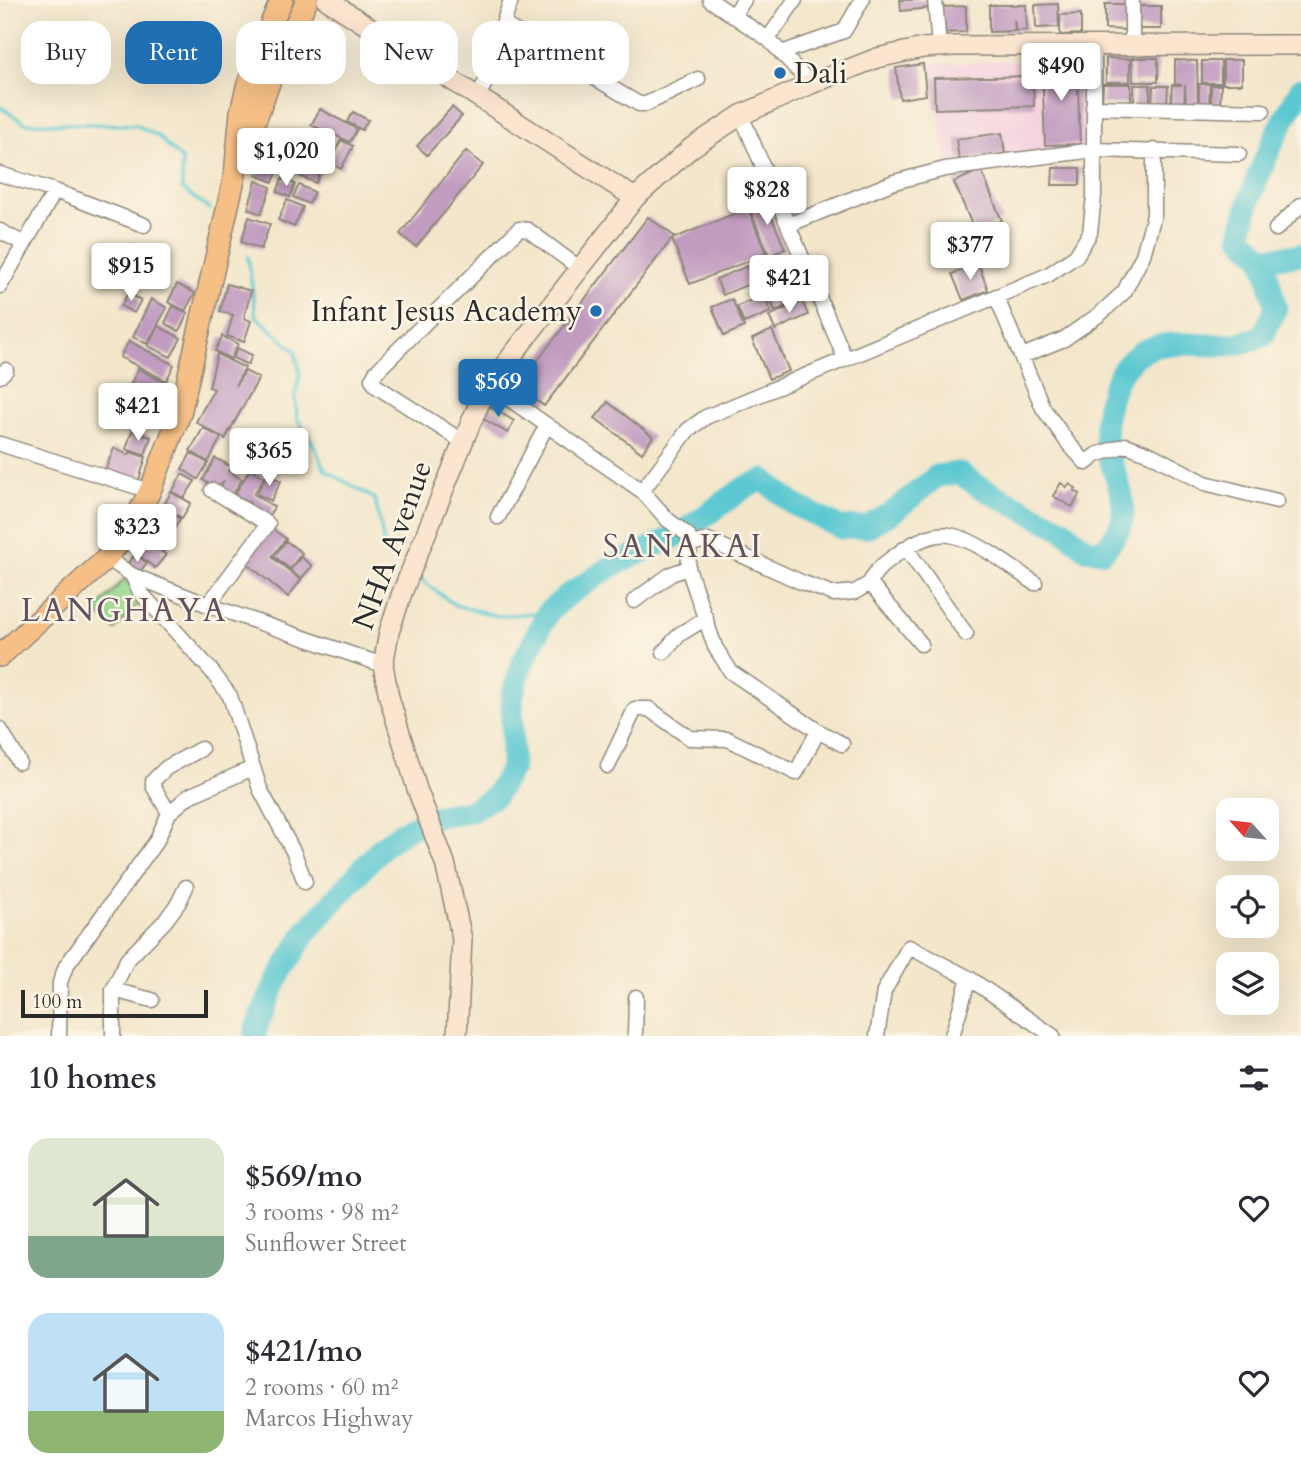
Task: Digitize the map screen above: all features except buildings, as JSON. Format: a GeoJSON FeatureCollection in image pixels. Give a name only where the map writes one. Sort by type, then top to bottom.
{"type":"FeatureCollection","features":[{"type":"Feature","properties":{"kind":"main road"},"geometry":{"type":"LineString","coordinates":[[0,656],[107,558],[134,522],[150,491],[180,414],[235,175],[241,112],[247,87],[282,0]]}},
{"type":"Feature","properties":{"kind":"main road"},"geometry":{"type":"LineString","coordinates":[[235,175],[273,72],[307,0]]}},
{"type":"Feature","properties":{"kind":"street"},"geometry":{"type":"LineString","coordinates":[[327,0],[635,198]]}},
{"type":"Feature","properties":{"kind":"street"},"geometry":{"type":"LineString","coordinates":[[504,21],[511,0]]}},
{"type":"Feature","properties":{"kind":"street"},"geometry":{"type":"LineString","coordinates":[[710,0],[768,40],[811,84]]}},
{"type":"Feature","properties":{"kind":"street"},"geometry":{"type":"LineString","coordinates":[[733,16],[744,0]]}},
{"type":"Feature","properties":{"kind":"street"},"geometry":{"type":"LineString","coordinates":[[768,40],[795,0]]}},
{"type":"Feature","properties":{"kind":"street"},"geometry":{"type":"LineString","coordinates":[[782,53],[845,31],[862,0]]}},
{"type":"Feature","properties":{"kind":"street"},"geometry":{"type":"LineString","coordinates":[[935,0],[939,47]]}},
{"type":"Feature","properties":{"kind":"street"},"geometry":{"type":"LineString","coordinates":[[1132,0],[1132,45]]}},
{"type":"Feature","properties":{"kind":"street"},"geometry":{"type":"LineString","coordinates":[[642,491],[688,430],[706,417],[1048,275],[1076,256],[1090,233],[1094,195],[1094,46]]}},
{"type":"Feature","properties":{"kind":"street","name":"NHA Avenue"},"geometry":{"type":"LineString","coordinates":[[457,1036],[461,939],[444,863],[417,789],[389,697],[383,664],[389,632],[401,593],[462,441],[489,385],[635,198],[691,148],[741,115],[877,58],[939,47],[1298,46]]}},
{"type":"Feature","properties":{"kind":"street"},"geometry":{"type":"LineString","coordinates":[[605,84],[639,104],[646,104],[698,79]]}},
{"type":"Feature","properties":{"kind":"street"},"geometry":{"type":"LineString","coordinates":[[477,97],[485,84]]}},
{"type":"Feature","properties":{"kind":"street"},"geometry":{"type":"LineString","coordinates":[[1093,107],[1263,111]]}},
{"type":"Feature","properties":{"kind":"street"},"geometry":{"type":"LineString","coordinates":[[741,115],[845,358]]}},
{"type":"Feature","properties":{"kind":"street"},"geometry":{"type":"LineString","coordinates":[[788,225],[894,182],[945,169],[1094,150],[1239,154]]}},
{"type":"Feature","properties":{"kind":"street"},"geometry":{"type":"LineString","coordinates":[[1022,356],[1064,339],[1100,314],[1124,292],[1143,255],[1154,215],[1154,150]]}},
{"type":"Feature","properties":{"kind":"street"},"geometry":{"type":"LineString","coordinates":[[0,174],[55,191],[144,225]]}},
{"type":"Feature","properties":{"kind":"street"},"geometry":{"type":"LineString","coordinates":[[0,286],[55,191]]}},
{"type":"Feature","properties":{"kind":"street"},"geometry":{"type":"LineString","coordinates":[[1276,229],[1301,205]]}},
{"type":"Feature","properties":{"kind":"street"},"geometry":{"type":"LineString","coordinates":[[462,441],[376,386],[372,379],[376,372],[519,229],[528,230],[579,268]]}},
{"type":"Feature","properties":{"kind":"street"},"geometry":{"type":"LineString","coordinates":[[0,231],[24,244]]}},
{"type":"Feature","properties":{"kind":"street"},"geometry":{"type":"LineString","coordinates":[[996,296],[1043,408],[1086,463],[1096,455],[1126,445],[1150,454],[1205,483],[1277,501]]}},
{"type":"Feature","properties":{"kind":"street"},"geometry":{"type":"LineString","coordinates":[[489,385],[642,491],[689,540],[708,540],[834,594],[855,592],[870,583],[881,566],[906,548],[930,537],[950,535],[974,544],[1035,583]]}},
{"type":"Feature","properties":{"kind":"street"},"geometry":{"type":"LineString","coordinates":[[498,517],[547,425]]}},
{"type":"Feature","properties":{"kind":"street"},"geometry":{"type":"LineString","coordinates":[[0,444],[150,491]]}},
{"type":"Feature","properties":{"kind":"street"},"geometry":{"type":"LineString","coordinates":[[208,604],[268,524],[212,490]]}},
{"type":"Feature","properties":{"kind":"street"},"geometry":{"type":"LineString","coordinates":[[689,540],[688,568],[715,648],[731,672],[818,732],[842,744]]}},
{"type":"Feature","properties":{"kind":"street"},"geometry":{"type":"LineString","coordinates":[[906,548],[966,634]]}},
{"type":"Feature","properties":{"kind":"street"},"geometry":{"type":"LineString","coordinates":[[107,558],[132,575],[383,664]]}},
{"type":"Feature","properties":{"kind":"street"},"geometry":{"type":"LineString","coordinates":[[634,601],[671,574],[688,568]]}},
{"type":"Feature","properties":{"kind":"street"},"geometry":{"type":"LineString","coordinates":[[132,575],[140,592],[210,668],[230,696],[260,789],[294,853],[306,882]]}},
{"type":"Feature","properties":{"kind":"street"},"geometry":{"type":"LineString","coordinates":[[870,583],[921,644]]}},
{"type":"Feature","properties":{"kind":"street"},"geometry":{"type":"LineString","coordinates":[[664,652],[681,634],[706,618]]}},
{"type":"Feature","properties":{"kind":"street"},"geometry":{"type":"LineString","coordinates":[[608,766],[635,709],[649,709],[690,738],[728,739],[796,773],[818,732]]}},
{"type":"Feature","properties":{"kind":"street"},"geometry":{"type":"LineString","coordinates":[[0,729],[19,762]]}},
{"type":"Feature","properties":{"kind":"street"},"geometry":{"type":"LineString","coordinates":[[169,813],[153,786],[153,781],[166,768],[201,749]]}},
{"type":"Feature","properties":{"kind":"street"},"geometry":{"type":"LineString","coordinates":[[59,1036],[60,982],[65,966],[157,840],[169,813],[189,796],[253,768]]}},
{"type":"Feature","properties":{"kind":"street"},"geometry":{"type":"LineString","coordinates":[[113,1036],[113,990],[127,960],[165,920],[179,902],[186,887]]}},
{"type":"Feature","properties":{"kind":"street"},"geometry":{"type":"LineString","coordinates":[[877,1036],[884,990],[909,947],[969,978],[1034,1030],[1053,1036]]}},
{"type":"Feature","properties":{"kind":"street"},"geometry":{"type":"LineString","coordinates":[[951,1036],[969,978]]}},
{"type":"Feature","properties":{"kind":"street"},"geometry":{"type":"LineString","coordinates":[[113,990],[152,1000]]}},
{"type":"Feature","properties":{"kind":"street"},"geometry":{"type":"LineString","coordinates":[[635,1036],[636,996]]}},
{"type":"Feature","properties":{"kind":"shaded area"},"geometry":{"type":"Polygon","coordinates":[[[1083,58],[1085,147],[946,163],[931,64],[1083,58]]]}},
{"type":"Feature","properties":{"kind":"green space"},"geometry":{"type":"Polygon","coordinates":[[[124,579],[144,598],[115,630],[95,611],[124,579]]]}},
{"type":"Feature","properties":{"kind":"waterway"},"geometry":{"type":"LineString","coordinates":[[255,1036],[277,980],[306,932],[382,847],[404,831],[439,816],[470,811],[495,796],[512,768],[512,696],[523,662],[548,612],[568,595],[612,566],[678,535],[747,486],[764,480],[793,504],[841,528],[867,527],[893,512],[937,476],[959,473],[981,488],[1062,529],[1086,549],[1103,551],[1119,530],[1123,514],[1122,497],[1107,447],[1106,432],[1109,401],[1121,372],[1143,352],[1158,346],[1232,345],[1263,336],[1276,308],[1263,258],[1241,236],[1265,160],[1301,89]]}},
{"type":"Feature","properties":{"kind":"waterway"},"geometry":{"type":"LineString","coordinates":[[0,107],[25,123],[136,125],[159,137],[182,160],[182,189],[210,209]]}},
{"type":"Feature","properties":{"kind":"waterway"},"geometry":{"type":"LineString","coordinates":[[1263,258],[1301,255]]}},
{"type":"Feature","properties":{"kind":"waterway"},"geometry":{"type":"LineString","coordinates":[[248,257],[256,316],[295,351],[300,374],[295,395],[297,418],[325,470],[375,499],[386,553]]}},
{"type":"Feature","properties":{"kind":"waterway"},"geometry":{"type":"LineString","coordinates":[[419,578],[455,605],[497,616],[548,612]]}},
{"type":"Feature","properties":{"kind":"place","name":"Dali"},"geometry":{"type":"Point","coordinates":[780,73]}},
{"type":"Feature","properties":{"kind":"place","name":"Infant Jesus Academy"},"geometry":{"type":"Point","coordinates":[596,311]}},
{"type":"Feature","properties":{"kind":"district","name":"SANAKAI"},"geometry":{"type":"Point","coordinates":[683,546]}},
{"type":"Feature","properties":{"kind":"district","name":"LANGHAYA"},"geometry":{"type":"Point","coordinates":[124,610]}}]}
